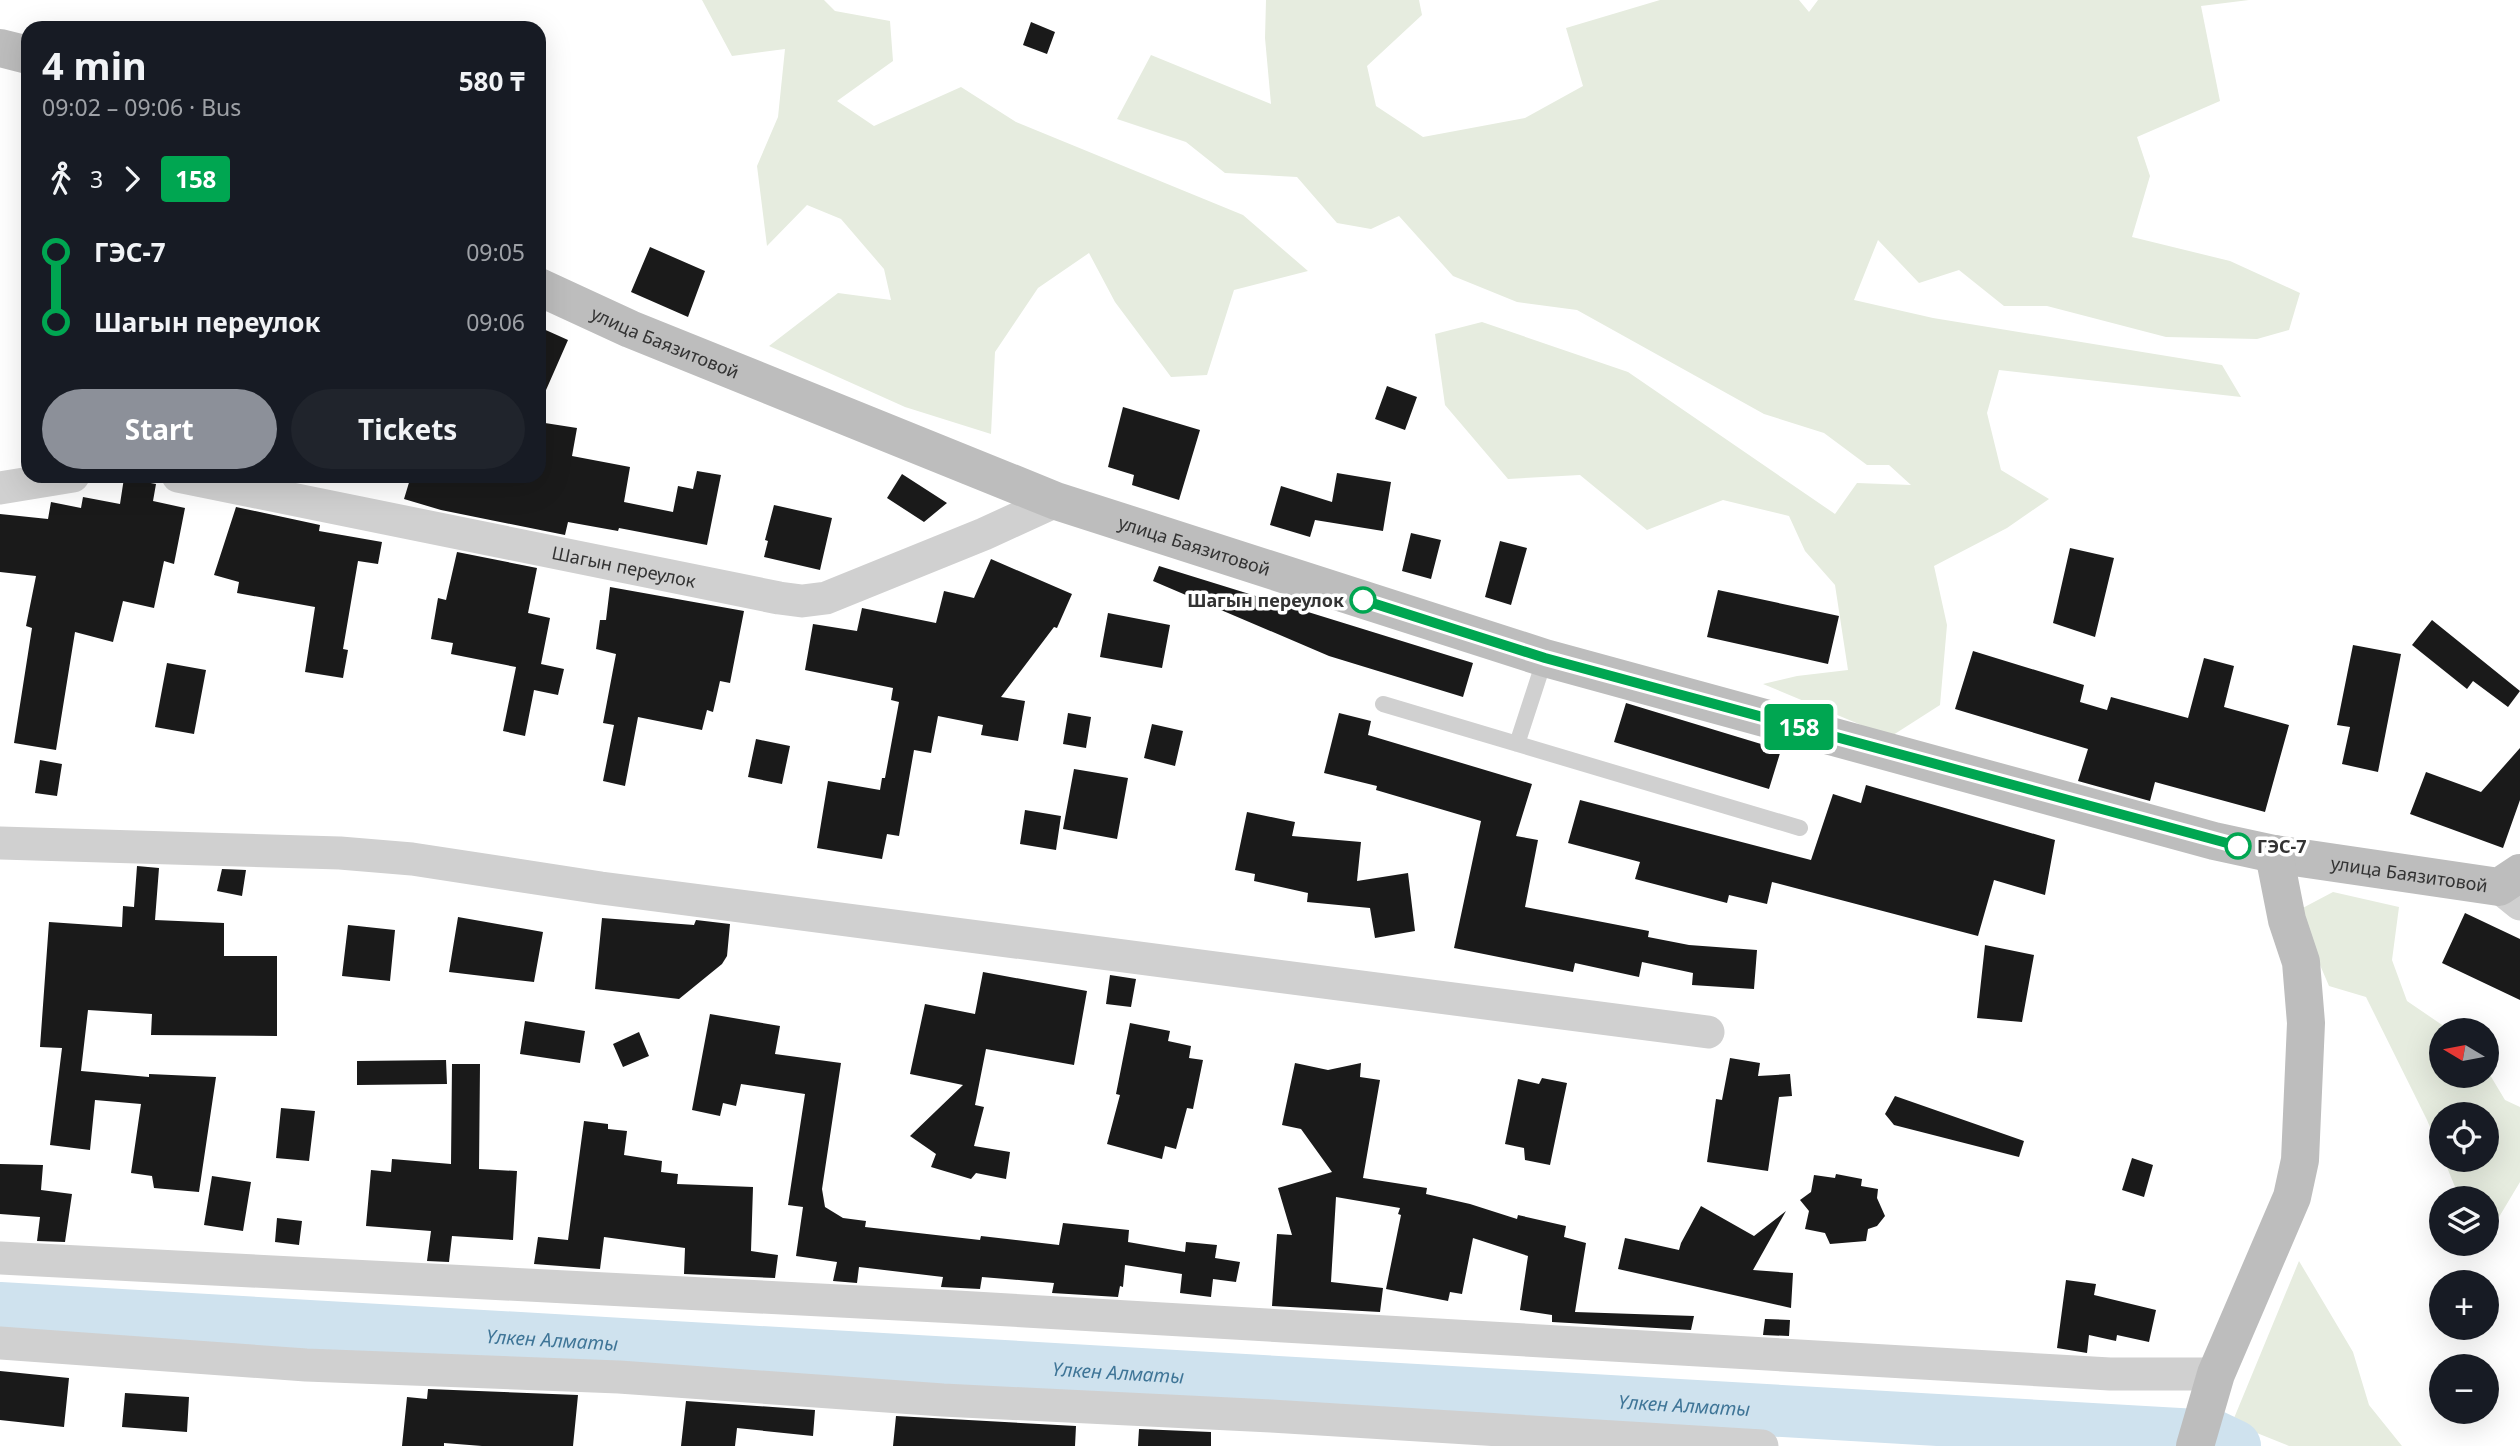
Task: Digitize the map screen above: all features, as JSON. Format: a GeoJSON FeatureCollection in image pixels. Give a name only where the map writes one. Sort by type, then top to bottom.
{"type":"FeatureCollection","features":[{"type":"Feature","properties":{"kind":"street"},"geometry":{"type":"LineString","coordinates":[[0,48],[21,53]]}},
{"type":"Feature","properties":{"kind":"street","name":"улица Баязитовой"},"geometry":{"type":"LineString","coordinates":[[546,290],[630,328],[1056,501],[1545,658],[2214,841],[2274,854],[2513,888]]}},
{"type":"Feature","properties":{"kind":"street"},"geometry":{"type":"LineString","coordinates":[[0,488],[30,483]]}},
{"type":"Feature","properties":{"kind":"street","name":"Шагын переулок"},"geometry":{"type":"LineString","coordinates":[[212,483],[802,601],[826,598],[984,534],[1056,501]]}},
{"type":"Feature","properties":{"kind":"street"},"geometry":{"type":"LineString","coordinates":[[0,843],[340,853],[412,859],[601,888],[1708,1032]]}},
{"type":"Feature","properties":{"kind":"street"},"geometry":{"type":"LineString","coordinates":[[2195,1446],[2211,1389],[2292,1197],[2300,1160],[2306,1023],[2301,962],[2287,920],[2274,854]]}},
{"type":"Feature","properties":{"kind":"street"},"geometry":{"type":"LineString","coordinates":[[0,1258],[957,1307],[2096,1373],[2211,1389]]}},
{"type":"Feature","properties":{"kind":"street"},"geometry":{"type":"LineString","coordinates":[[0,1343],[306,1365],[619,1377],[946,1400],[1271,1416],[1762,1446]]}},
{"type":"Feature","properties":{"kind":"lane"},"geometry":{"type":"LineString","coordinates":[[1517,744],[1545,658]]}},
{"type":"Feature","properties":{"kind":"lane"},"geometry":{"type":"LineString","coordinates":[[1383,704],[1800,828]]}},
{"type":"Feature","properties":{"kind":"shaded area"},"geometry":{"type":"Polygon","coordinates":[[[702,0],[824,0],[835,11],[890,21],[893,61],[837,101],[874,126],[961,87],[1016,122],[1243,215],[1308,271],[1234,290],[1207,375],[1171,377],[1115,302],[1089,253],[1038,288],[995,352],[991,434],[905,407],[769,346],[838,293],[891,300],[884,269],[841,219],[807,205],[767,246],[757,166],[778,117],[785,49],[732,56],[702,0]]]}},
{"type":"Feature","properties":{"kind":"shaded area"},"geometry":{"type":"Polygon","coordinates":[[[1266,0],[1419,0],[1422,15],[1367,66],[1376,106],[1423,137],[1525,118],[1583,86],[1566,28],[1660,0],[1799,0],[1809,12],[1818,0],[2249,0],[2201,6],[2220,101],[2137,137],[2150,176],[2132,237],[2230,261],[2300,293],[2289,330],[2257,339],[2166,337],[2047,306],[2004,306],[1959,270],[1919,283],[1878,240],[1854,300],[1933,318],[2222,365],[2241,397],[1999,370],[1987,413],[2001,470],[2049,499],[2007,528],[1934,566],[1947,625],[1940,705],[1890,737],[1763,684],[1797,676],[1848,670],[1835,585],[1805,551],[1789,516],[1723,500],[1647,530],[1580,475],[1508,479],[1445,405],[1435,334],[1482,322],[1628,372],[1835,514],[1857,483],[1911,485],[1889,465],[1867,465],[1824,433],[1764,414],[1577,310],[1517,302],[1453,276],[1399,216],[1371,229],[1337,223],[1297,177],[1225,173],[1186,142],[1117,119],[1151,55],[1271,104],[1265,38],[1266,0]]]}},
{"type":"Feature","properties":{"kind":"shaded area"},"geometry":{"type":"Polygon","coordinates":[[[2333,892],[2399,907],[2392,960],[2407,1001],[2432,1018],[2429,1018],[2429,1088],[2498,1088],[2505,1100],[2520,1107],[2520,1182],[2499,1217],[2499,1186],[2455,1186],[2449,1172],[2499,1172],[2499,1102],[2429,1102],[2429,1125],[2366,997],[2329,986],[2297,911],[2333,892]]]}},
{"type":"Feature","properties":{"kind":"shaded area"},"geometry":{"type":"Polygon","coordinates":[[[2299,1261],[2353,1352],[2369,1405],[2402,1446],[2289,1446],[2232,1423],[2299,1261]]]}},
{"type":"Feature","properties":{"kind":"building"},"geometry":{"type":"Polygon","coordinates":[[[1031,22],[1055,32],[1047,54],[1023,45],[1031,22]]]}},
{"type":"Feature","properties":{"kind":"building"},"geometry":{"type":"Polygon","coordinates":[[[650,247],[705,271],[688,317],[631,292],[650,247]]]}},
{"type":"Feature","properties":{"kind":"building"},"geometry":{"type":"Polygon","coordinates":[[[546,330],[568,340],[546,390],[546,330]]]}},
{"type":"Feature","properties":{"kind":"building"},"geometry":{"type":"Polygon","coordinates":[[[1387,386],[1417,397],[1405,430],[1375,419],[1387,386]]]}},
{"type":"Feature","properties":{"kind":"building"},"geometry":{"type":"Polygon","coordinates":[[[1123,407],[1200,430],[1179,500],[1132,485],[1134,475],[1108,467],[1123,407]]]}},
{"type":"Feature","properties":{"kind":"building"},"geometry":{"type":"Polygon","coordinates":[[[546,423],[577,428],[572,456],[630,467],[624,502],[673,512],[678,486],[693,489],[697,471],[721,475],[707,545],[619,528],[618,531],[568,522],[565,535],[441,510],[404,499],[409,483],[546,483],[546,423]]]}},
{"type":"Feature","properties":{"kind":"building"},"geometry":{"type":"Polygon","coordinates":[[[1337,473],[1391,482],[1383,531],[1315,520],[1310,537],[1270,525],[1281,486],[1332,502],[1337,473]]]}},
{"type":"Feature","properties":{"kind":"building"},"geometry":{"type":"Polygon","coordinates":[[[902,474],[947,503],[924,522],[887,498],[902,474]]]}},
{"type":"Feature","properties":{"kind":"building"},"geometry":{"type":"Polygon","coordinates":[[[123,483],[151,483],[156,484],[153,501],[185,508],[174,564],[164,561],[154,608],[123,601],[113,642],[75,632],[56,750],[14,743],[32,628],[26,626],[36,576],[0,572],[0,514],[48,519],[51,502],[81,508],[83,497],[120,504],[123,483]]]}},
{"type":"Feature","properties":{"kind":"building"},"geometry":{"type":"Polygon","coordinates":[[[774,505],[832,518],[820,570],[764,557],[768,541],[765,540],[774,505]]]}},
{"type":"Feature","properties":{"kind":"building"},"geometry":{"type":"Polygon","coordinates":[[[236,507],[320,525],[319,531],[382,542],[378,564],[358,561],[343,649],[348,650],[343,678],[305,672],[315,607],[237,593],[239,582],[214,575],[236,507]]]}},
{"type":"Feature","properties":{"kind":"building"},"geometry":{"type":"Polygon","coordinates":[[[1411,533],[1441,540],[1431,579],[1402,571],[1411,533]]]}},
{"type":"Feature","properties":{"kind":"building"},"geometry":{"type":"Polygon","coordinates":[[[1500,541],[1527,548],[1511,605],[1485,597],[1500,541]]]}},
{"type":"Feature","properties":{"kind":"building"},"geometry":{"type":"Polygon","coordinates":[[[2070,548],[2114,558],[2095,637],[2053,623],[2070,548]]]}},
{"type":"Feature","properties":{"kind":"building"},"geometry":{"type":"Polygon","coordinates":[[[457,552],[537,568],[528,613],[550,618],[541,664],[564,669],[558,695],[534,690],[525,736],[503,731],[516,667],[451,654],[453,643],[431,639],[438,598],[446,600],[457,552]]]}},
{"type":"Feature","properties":{"kind":"building"},"geometry":{"type":"Polygon","coordinates":[[[991,559],[1072,594],[1057,628],[1054,627],[1001,697],[1025,701],[1018,741],[981,735],[983,725],[938,716],[931,753],[914,750],[899,836],[887,834],[882,859],[817,848],[828,781],[880,790],[882,778],[885,778],[899,702],[891,700],[893,688],[805,670],[813,624],[857,631],[862,608],[936,623],[944,591],[974,598],[991,559]]]}},
{"type":"Feature","properties":{"kind":"building"},"geometry":{"type":"Polygon","coordinates":[[[1159,566],[1473,663],[1463,697],[1329,656],[1153,581],[1159,566]]]}},
{"type":"Feature","properties":{"kind":"building"},"geometry":{"type":"Polygon","coordinates":[[[610,587],[744,611],[730,683],[720,681],[713,712],[707,710],[702,730],[638,717],[625,786],[603,781],[614,725],[603,723],[616,654],[596,649],[600,620],[606,620],[610,587]]]}},
{"type":"Feature","properties":{"kind":"building"},"geometry":{"type":"Polygon","coordinates":[[[1718,590],[1839,616],[1828,664],[1707,637],[1718,590]]]}},
{"type":"Feature","properties":{"kind":"building"},"geometry":{"type":"Polygon","coordinates":[[[1108,613],[1170,625],[1162,668],[1100,657],[1108,613]]]}},
{"type":"Feature","properties":{"kind":"building"},"geometry":{"type":"Polygon","coordinates":[[[2432,620],[2520,691],[2508,707],[2473,681],[2467,689],[2412,645],[2432,620]]]}},
{"type":"Feature","properties":{"kind":"building"},"geometry":{"type":"Polygon","coordinates":[[[2353,645],[2401,654],[2378,772],[2342,764],[2350,727],[2337,725],[2353,645]]]}},
{"type":"Feature","properties":{"kind":"building"},"geometry":{"type":"Polygon","coordinates":[[[1973,651],[2084,685],[2080,702],[2107,710],[2111,697],[2188,718],[2204,658],[2234,666],[2224,707],[2289,725],[2265,812],[2155,782],[2150,801],[2078,781],[2088,749],[1955,709],[1973,651]]]}},
{"type":"Feature","properties":{"kind":"building"},"geometry":{"type":"Polygon","coordinates":[[[167,663],[206,670],[194,734],[155,727],[167,663]]]}},
{"type":"Feature","properties":{"kind":"building"},"geometry":{"type":"Polygon","coordinates":[[[1626,703],[1781,750],[1769,789],[1614,742],[1626,703]]]}},
{"type":"Feature","properties":{"kind":"building"},"geometry":{"type":"Polygon","coordinates":[[[1068,713],[1091,717],[1086,748],[1063,744],[1068,713]]]}},
{"type":"Feature","properties":{"kind":"building"},"geometry":{"type":"Polygon","coordinates":[[[1339,713],[1371,721],[1368,735],[1532,784],[1516,836],[1538,840],[1525,907],[1649,931],[1648,937],[1689,945],[1757,950],[1754,989],[1692,985],[1693,973],[1642,962],[1639,977],[1575,963],[1573,972],[1454,948],[1481,821],[1376,790],[1377,786],[1324,773],[1339,713]]]}},
{"type":"Feature","properties":{"kind":"building"},"geometry":{"type":"Polygon","coordinates":[[[1152,724],[1183,731],[1175,766],[1144,758],[1152,724]]]}},
{"type":"Feature","properties":{"kind":"building"},"geometry":{"type":"Polygon","coordinates":[[[756,739],[790,746],[782,784],[748,777],[756,739]]]}},
{"type":"Feature","properties":{"kind":"building"},"geometry":{"type":"Polygon","coordinates":[[[2520,748],[2520,800],[2503,848],[2410,814],[2426,772],[2481,792],[2520,748]]]}},
{"type":"Feature","properties":{"kind":"building"},"geometry":{"type":"Polygon","coordinates":[[[40,760],[62,764],[57,796],[35,793],[40,760]]]}},
{"type":"Feature","properties":{"kind":"building"},"geometry":{"type":"Polygon","coordinates":[[[1074,769],[1128,778],[1117,839],[1063,829],[1074,769]]]}},
{"type":"Feature","properties":{"kind":"building"},"geometry":{"type":"Polygon","coordinates":[[[1866,785],[2055,840],[2045,895],[1994,880],[1978,936],[1772,882],[1767,904],[1729,895],[1727,903],[1635,879],[1640,862],[1568,843],[1580,800],[1811,860],[1833,794],[1861,803],[1866,785]]]}},
{"type":"Feature","properties":{"kind":"building"},"geometry":{"type":"Polygon","coordinates":[[[1025,810],[1061,816],[1056,850],[1020,844],[1025,810]]]}},
{"type":"Feature","properties":{"kind":"building"},"geometry":{"type":"Polygon","coordinates":[[[1247,812],[1295,822],[1292,836],[1361,842],[1357,881],[1408,873],[1415,931],[1375,938],[1370,908],[1307,902],[1308,893],[1254,881],[1255,874],[1235,870],[1247,812]]]}},
{"type":"Feature","properties":{"kind":"building"},"geometry":{"type":"Polygon","coordinates":[[[137,866],[159,868],[155,920],[224,923],[224,956],[277,956],[277,1036],[151,1035],[152,1014],[88,1010],[81,1071],[149,1077],[149,1074],[216,1077],[199,1192],[154,1188],[152,1176],[131,1173],[141,1104],[95,1100],[90,1150],[50,1145],[62,1048],[40,1047],[49,922],[122,927],[123,906],[134,907],[137,866]]]}},
{"type":"Feature","properties":{"kind":"building"},"geometry":{"type":"Polygon","coordinates":[[[222,869],[246,870],[242,896],[217,891],[222,869]]]}},
{"type":"Feature","properties":{"kind":"building"},"geometry":{"type":"Polygon","coordinates":[[[2465,913],[2520,939],[2520,1000],[2442,963],[2465,913]]]}},
{"type":"Feature","properties":{"kind":"building"},"geometry":{"type":"Polygon","coordinates":[[[458,917],[543,932],[534,982],[449,972],[458,917]]]}},
{"type":"Feature","properties":{"kind":"building"},"geometry":{"type":"Polygon","coordinates":[[[602,918],[694,925],[696,920],[730,924],[727,956],[722,964],[679,999],[595,989],[602,918]]]}},
{"type":"Feature","properties":{"kind":"building"},"geometry":{"type":"Polygon","coordinates":[[[348,925],[395,930],[390,981],[342,976],[348,925]]]}},
{"type":"Feature","properties":{"kind":"building"},"geometry":{"type":"Polygon","coordinates":[[[1985,945],[2034,955],[2022,1022],[1977,1018],[1985,945]]]}},
{"type":"Feature","properties":{"kind":"building"},"geometry":{"type":"Polygon","coordinates":[[[983,972],[1087,991],[1074,1065],[986,1049],[975,1105],[984,1107],[974,1146],[1010,1152],[1006,1179],[976,1173],[971,1179],[931,1167],[936,1154],[910,1136],[963,1085],[910,1074],[925,1004],[975,1014],[983,972]]]}},
{"type":"Feature","properties":{"kind":"building"},"geometry":{"type":"Polygon","coordinates":[[[1110,975],[1136,979],[1131,1007],[1106,1004],[1110,975]]]}},
{"type":"Feature","properties":{"kind":"building"},"geometry":{"type":"Polygon","coordinates":[[[710,1014],[780,1026],[775,1054],[841,1063],[822,1189],[825,1207],[843,1218],[866,1221],[865,1227],[980,1240],[981,1236],[1059,1245],[1063,1223],[1129,1230],[1128,1242],[1185,1252],[1186,1242],[1217,1245],[1215,1258],[1240,1262],[1236,1282],[1213,1279],[1211,1297],[1180,1293],[1182,1274],[1125,1265],[1123,1287],[1120,1286],[1118,1297],[1052,1293],[1054,1283],[982,1277],[980,1289],[941,1287],[943,1277],[859,1267],[857,1283],[833,1281],[837,1262],[796,1256],[803,1207],[788,1205],[805,1094],[741,1084],[736,1106],[723,1103],[720,1116],[692,1110],[710,1014]]]}},
{"type":"Feature","properties":{"kind":"building"},"geometry":{"type":"Polygon","coordinates":[[[525,1021],[585,1031],[580,1063],[520,1054],[525,1021]]]}},
{"type":"Feature","properties":{"kind":"building"},"geometry":{"type":"Polygon","coordinates":[[[1130,1023],[1170,1031],[1168,1041],[1191,1046],[1189,1058],[1203,1060],[1193,1109],[1187,1108],[1176,1149],[1165,1146],[1162,1159],[1107,1144],[1120,1095],[1116,1094],[1130,1023]]]}},
{"type":"Feature","properties":{"kind":"building"},"geometry":{"type":"Polygon","coordinates":[[[639,1032],[649,1056],[623,1067],[613,1044],[639,1032]]]}},
{"type":"Feature","properties":{"kind":"building"},"geometry":{"type":"Polygon","coordinates":[[[1730,1058],[1760,1063],[1758,1076],[1790,1074],[1792,1096],[1779,1097],[1768,1171],[1707,1162],[1716,1099],[1722,1100],[1730,1058]]]}},
{"type":"Feature","properties":{"kind":"building"},"geometry":{"type":"Polygon","coordinates":[[[446,1060],[447,1084],[357,1085],[357,1061],[446,1060]]]}},
{"type":"Feature","properties":{"kind":"building"},"geometry":{"type":"Polygon","coordinates":[[[1295,1063],[1328,1070],[1361,1063],[1360,1077],[1380,1080],[1363,1178],[1427,1188],[1426,1194],[1517,1219],[1518,1215],[1566,1226],[1564,1237],[1586,1243],[1575,1312],[1694,1316],[1691,1330],[1552,1322],[1552,1315],[1520,1310],[1528,1256],[1473,1238],[1462,1294],[1450,1292],[1448,1301],[1386,1289],[1401,1215],[1398,1214],[1400,1208],[1336,1197],[1331,1282],[1383,1288],[1380,1312],[1272,1306],[1277,1234],[1292,1235],[1278,1188],[1332,1172],[1301,1129],[1282,1125],[1295,1063]]]}},
{"type":"Feature","properties":{"kind":"building"},"geometry":{"type":"Polygon","coordinates":[[[452,1064],[480,1064],[479,1169],[517,1171],[513,1240],[452,1236],[449,1262],[427,1261],[431,1231],[366,1226],[371,1170],[391,1172],[392,1159],[451,1164],[452,1064]]]}},
{"type":"Feature","properties":{"kind":"building"},"geometry":{"type":"Polygon","coordinates":[[[1542,1078],[1567,1083],[1550,1165],[1525,1160],[1524,1148],[1505,1144],[1518,1079],[1539,1084],[1542,1078]]]}},
{"type":"Feature","properties":{"kind":"building"},"geometry":{"type":"Polygon","coordinates":[[[1895,1096],[2024,1141],[2019,1157],[1894,1125],[1885,1114],[1895,1096]]]}},
{"type":"Feature","properties":{"kind":"building"},"geometry":{"type":"Polygon","coordinates":[[[281,1108],[315,1111],[309,1161],[276,1158],[281,1108]]]}},
{"type":"Feature","properties":{"kind":"building"},"geometry":{"type":"Polygon","coordinates":[[[584,1121],[608,1124],[608,1129],[627,1131],[624,1155],[662,1161],[661,1172],[678,1174],[677,1184],[753,1187],[751,1251],[778,1255],[775,1278],[684,1274],[685,1248],[604,1237],[600,1269],[534,1264],[538,1237],[568,1240],[584,1121]]]}},
{"type":"Feature","properties":{"kind":"building"},"geometry":{"type":"Polygon","coordinates":[[[2132,1158],[2153,1165],[2144,1197],[2122,1190],[2132,1158]]]}},
{"type":"Feature","properties":{"kind":"building"},"geometry":{"type":"Polygon","coordinates":[[[0,1164],[43,1165],[41,1190],[72,1194],[65,1242],[37,1241],[40,1217],[0,1214],[0,1164]]]}},
{"type":"Feature","properties":{"kind":"building"},"geometry":{"type":"Polygon","coordinates":[[[1836,1174],[1862,1179],[1861,1186],[1878,1189],[1877,1198],[1885,1216],[1877,1226],[1868,1229],[1866,1241],[1830,1244],[1825,1233],[1805,1229],[1809,1211],[1800,1200],[1811,1192],[1814,1175],[1835,1178],[1836,1174]]]}},
{"type":"Feature","properties":{"kind":"building"},"geometry":{"type":"Polygon","coordinates":[[[212,1176],[251,1182],[243,1231],[204,1225],[212,1176]]]}},
{"type":"Feature","properties":{"kind":"building"},"geometry":{"type":"Polygon","coordinates":[[[1701,1206],[1754,1236],[1786,1211],[1753,1270],[1793,1273],[1791,1308],[1618,1269],[1625,1238],[1679,1250],[1701,1206]]]}},
{"type":"Feature","properties":{"kind":"building"},"geometry":{"type":"Polygon","coordinates":[[[277,1218],[302,1221],[299,1245],[275,1242],[277,1218]]]}},
{"type":"Feature","properties":{"kind":"building"},"geometry":{"type":"Polygon","coordinates":[[[2066,1280],[2096,1284],[2094,1295],[2156,1310],[2149,1342],[2117,1335],[2116,1341],[2089,1335],[2087,1353],[2057,1348],[2066,1280]]]}},
{"type":"Feature","properties":{"kind":"building"},"geometry":{"type":"Polygon","coordinates":[[[1765,1319],[1790,1320],[1789,1336],[1763,1335],[1765,1319]]]}},
{"type":"Feature","properties":{"kind":"building"},"geometry":{"type":"Polygon","coordinates":[[[0,1371],[69,1378],[64,1427],[0,1420],[0,1371]]]}},
{"type":"Feature","properties":{"kind":"building"},"geometry":{"type":"Polygon","coordinates":[[[428,1389],[578,1395],[573,1446],[482,1446],[444,1443],[444,1446],[402,1446],[407,1397],[427,1399],[428,1389]]]}},
{"type":"Feature","properties":{"kind":"building"},"geometry":{"type":"Polygon","coordinates":[[[125,1393],[189,1397],[187,1432],[122,1427],[125,1393]]]}},
{"type":"Feature","properties":{"kind":"building"},"geometry":{"type":"Polygon","coordinates":[[[686,1401],[815,1410],[813,1436],[737,1428],[735,1446],[681,1446],[686,1401]]]}},
{"type":"Feature","properties":{"kind":"building"},"geometry":{"type":"Polygon","coordinates":[[[896,1416],[1076,1426],[1075,1446],[893,1446],[896,1416]]]}},
{"type":"Feature","properties":{"kind":"building"},"geometry":{"type":"Polygon","coordinates":[[[1139,1429],[1211,1432],[1211,1446],[1138,1446],[1139,1429]]]}},
{"type":"Feature","properties":{"kind":"waterway","name":"Үлкен Алматы"},"geometry":{"type":"LineString","coordinates":[[0,1308],[2214,1436],[2235,1446]]}},
{"type":"Feature","properties":{"kind":"bus line","name":"158"},"geometry":{"type":"LineString","coordinates":[[1363,600],[1545,658],[2238,846]]}},
{"type":"Feature","properties":{"kind":"place","name":"Шагын переулок"},"geometry":{"type":"Point","coordinates":[1363,600]}},
{"type":"Feature","properties":{"kind":"place","name":"ГЭС-7"},"geometry":{"type":"Point","coordinates":[2238,846]}}]}
